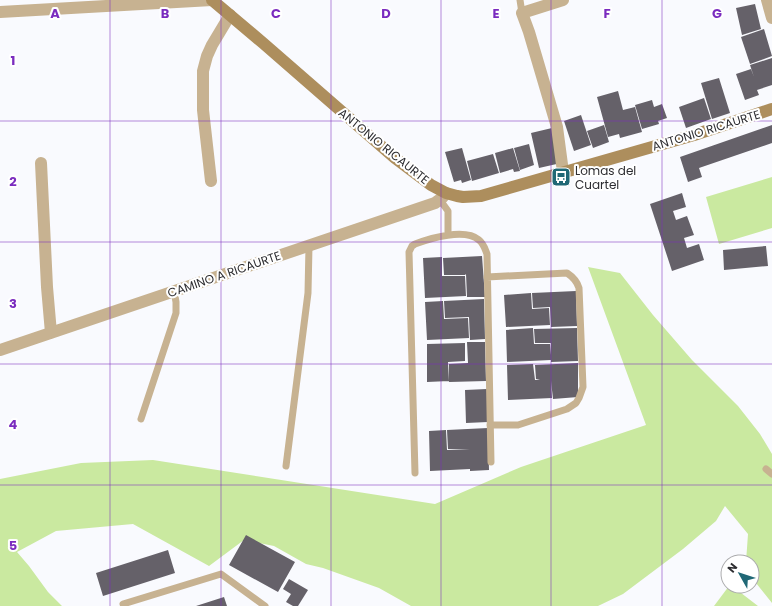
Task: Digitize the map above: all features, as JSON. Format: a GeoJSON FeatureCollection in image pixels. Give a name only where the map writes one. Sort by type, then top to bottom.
{"type":"FeatureCollection","features":[{"type":"Feature","properties":{"kind":"main road","name":"ANTONIO RICAURTE"},"geometry":{"type":"LineString","coordinates":[[212,0],[395,158],[443,196],[481,196],[694,135],[772,109]]}},
{"type":"Feature","properties":{"kind":"street"},"geometry":{"type":"LineString","coordinates":[[0,12],[212,0]]}},
{"type":"Feature","properties":{"kind":"street"},"geometry":{"type":"LineString","coordinates":[[563,0],[522,13],[557,127],[563,172]]}},
{"type":"Feature","properties":{"kind":"street"},"geometry":{"type":"LineString","coordinates":[[767,0],[772,18]]}},
{"type":"Feature","properties":{"kind":"street"},"geometry":{"type":"LineString","coordinates":[[211,181],[203,110],[203,71],[212,45],[230,15]]}},
{"type":"Feature","properties":{"kind":"street"},"geometry":{"type":"LineString","coordinates":[[41,163],[47,287],[51,333]]}},
{"type":"Feature","properties":{"kind":"street","name":"CAMINO A RICAURTE"},"geometry":{"type":"LineString","coordinates":[[0,350],[427,206],[435,203],[443,196]]}},
{"type":"Feature","properties":{"kind":"lane"},"geometry":{"type":"LineString","coordinates":[[520,0],[522,13]]}},
{"type":"Feature","properties":{"kind":"lane"},"geometry":{"type":"LineString","coordinates":[[443,196],[448,211],[448,235]]}},
{"type":"Feature","properties":{"kind":"lane"},"geometry":{"type":"LineString","coordinates":[[415,473],[409,252],[415,244],[448,235],[466,234],[476,237],[483,245],[487,254],[491,462]]}},
{"type":"Feature","properties":{"kind":"lane"},"geometry":{"type":"LineString","coordinates":[[286,466],[308,293],[310,246]]}},
{"type":"Feature","properties":{"kind":"lane"},"geometry":{"type":"LineString","coordinates":[[487,277],[567,273],[574,278],[579,288],[583,387],[576,403],[567,409],[518,425],[490,425]]}},
{"type":"Feature","properties":{"kind":"lane"},"geometry":{"type":"LineString","coordinates":[[141,419],[176,313],[174,291]]}},
{"type":"Feature","properties":{"kind":"lane"},"geometry":{"type":"LineString","coordinates":[[766,469],[772,474]]}},
{"type":"Feature","properties":{"kind":"lane"},"geometry":{"type":"LineString","coordinates":[[123,604],[220,574],[265,606]]}},
{"type":"Feature","properties":{"kind":"green space"},"geometry":{"type":"Polygon","coordinates":[[[772,177],[772,228],[719,244],[706,197],[772,177]]]}},
{"type":"Feature","properties":{"kind":"green space"},"geometry":{"type":"Polygon","coordinates":[[[588,267],[620,273],[653,315],[692,360],[738,406],[760,434],[772,454],[772,603],[760,588],[760,554],[747,554],[748,534],[725,506],[716,521],[683,549],[623,594],[598,606],[411,606],[379,588],[323,568],[306,564],[274,546],[244,540],[209,566],[133,524],[56,531],[17,552],[48,592],[62,606],[0,606],[0,479],[81,463],[153,460],[435,504],[521,467],[646,425],[588,267]]]}},
{"type":"Feature","properties":{"kind":"green space"},"geometry":{"type":"Polygon","coordinates":[[[723,594],[742,594],[758,606],[714,606],[723,594]]]}},
{"type":"Feature","properties":{"kind":"building"},"geometry":{"type":"Polygon","coordinates":[[[755,4],[761,29],[742,35],[736,8],[755,4]]]}},
{"type":"Feature","properties":{"kind":"building"},"geometry":{"type":"Polygon","coordinates":[[[764,29],[772,56],[750,64],[741,37],[764,29]]]}},
{"type":"Feature","properties":{"kind":"building"},"geometry":{"type":"Polygon","coordinates":[[[772,58],[772,85],[757,90],[759,95],[745,100],[736,74],[751,69],[754,77],[750,65],[772,58]]]}},
{"type":"Feature","properties":{"kind":"building"},"geometry":{"type":"Polygon","coordinates":[[[719,78],[730,113],[712,119],[701,83],[719,78]]]}},
{"type":"Feature","properties":{"kind":"building"},"geometry":{"type":"Polygon","coordinates":[[[618,91],[623,110],[635,107],[642,132],[620,138],[619,134],[608,137],[597,97],[618,91]]]}},
{"type":"Feature","properties":{"kind":"building"},"geometry":{"type":"Polygon","coordinates":[[[704,98],[711,119],[686,128],[679,107],[704,98]]]}},
{"type":"Feature","properties":{"kind":"building"},"geometry":{"type":"Polygon","coordinates":[[[652,100],[654,107],[662,104],[667,118],[658,121],[659,124],[642,129],[635,105],[652,100]]]}},
{"type":"Feature","properties":{"kind":"building"},"geometry":{"type":"Polygon","coordinates":[[[581,115],[591,145],[574,151],[564,121],[581,115]]]}},
{"type":"Feature","properties":{"kind":"building"},"geometry":{"type":"Polygon","coordinates":[[[604,125],[609,142],[593,148],[587,131],[604,125]]]}},
{"type":"Feature","properties":{"kind":"building"},"geometry":{"type":"Polygon","coordinates":[[[772,125],[772,143],[699,168],[702,177],[688,182],[680,157],[772,125]]]}},
{"type":"Feature","properties":{"kind":"building"},"geometry":{"type":"Polygon","coordinates":[[[552,128],[561,163],[539,168],[531,133],[552,128]]]}},
{"type":"Feature","properties":{"kind":"building"},"geometry":{"type":"Polygon","coordinates":[[[529,144],[534,165],[520,170],[514,148],[529,144]]]}},
{"type":"Feature","properties":{"kind":"building"},"geometry":{"type":"Polygon","coordinates":[[[462,148],[471,180],[462,183],[461,180],[454,182],[445,152],[462,148]]]}},
{"type":"Feature","properties":{"kind":"building"},"geometry":{"type":"Polygon","coordinates":[[[513,148],[520,171],[514,172],[513,169],[500,173],[495,153],[513,148]]]}},
{"type":"Feature","properties":{"kind":"building"},"geometry":{"type":"Polygon","coordinates":[[[493,154],[499,173],[472,181],[467,161],[493,154]]]}},
{"type":"Feature","properties":{"kind":"building"},"geometry":{"type":"Polygon","coordinates":[[[682,193],[686,207],[673,211],[676,220],[687,216],[694,235],[684,238],[687,248],[699,244],[704,260],[672,271],[650,204],[682,193]]]}},
{"type":"Feature","properties":{"kind":"building"},"geometry":{"type":"Polygon","coordinates":[[[766,246],[768,266],[724,270],[723,250],[766,246]]]}},
{"type":"Feature","properties":{"kind":"building"},"geometry":{"type":"Polygon","coordinates":[[[482,256],[485,297],[467,297],[466,274],[444,275],[443,258],[482,256]]]}},
{"type":"Feature","properties":{"kind":"building"},"geometry":{"type":"Polygon","coordinates":[[[442,257],[442,276],[465,276],[466,296],[425,298],[423,258],[442,257]]]}},
{"type":"Feature","properties":{"kind":"building"},"geometry":{"type":"Polygon","coordinates":[[[576,291],[577,326],[551,327],[550,307],[533,308],[532,293],[576,291]]]}},
{"type":"Feature","properties":{"kind":"building"},"geometry":{"type":"Polygon","coordinates":[[[531,293],[532,309],[549,308],[550,325],[506,327],[504,295],[531,293]]]}},
{"type":"Feature","properties":{"kind":"building"},"geometry":{"type":"Polygon","coordinates":[[[484,299],[485,339],[470,340],[469,317],[445,318],[444,301],[484,299]]]}},
{"type":"Feature","properties":{"kind":"building"},"geometry":{"type":"Polygon","coordinates":[[[443,301],[444,319],[468,318],[469,338],[427,340],[425,302],[443,301]]]}},
{"type":"Feature","properties":{"kind":"building"},"geometry":{"type":"Polygon","coordinates":[[[533,328],[534,344],[550,344],[550,355],[551,343],[535,343],[534,329],[577,328],[578,361],[551,362],[551,360],[507,362],[506,330],[533,328]]]}},
{"type":"Feature","properties":{"kind":"building"},"geometry":{"type":"Polygon","coordinates":[[[467,342],[485,342],[486,381],[449,382],[449,364],[468,363],[467,342]]]}},
{"type":"Feature","properties":{"kind":"building"},"geometry":{"type":"Polygon","coordinates":[[[465,343],[465,361],[448,362],[449,381],[427,382],[427,344],[465,343]]]}},
{"type":"Feature","properties":{"kind":"building"},"geometry":{"type":"Polygon","coordinates":[[[578,363],[578,397],[553,399],[551,381],[552,398],[508,400],[507,365],[533,364],[535,380],[540,380],[536,379],[535,365],[578,363]]]}},
{"type":"Feature","properties":{"kind":"building"},"geometry":{"type":"Polygon","coordinates":[[[487,389],[488,422],[466,423],[465,390],[487,389]]]}},
{"type":"Feature","properties":{"kind":"building"},"geometry":{"type":"Polygon","coordinates":[[[488,428],[489,470],[470,471],[470,469],[430,471],[429,431],[446,430],[447,450],[470,449],[448,449],[447,430],[488,428]]]}},
{"type":"Feature","properties":{"kind":"building"},"geometry":{"type":"Polygon","coordinates":[[[246,535],[295,562],[278,592],[229,565],[246,535]]]}},
{"type":"Feature","properties":{"kind":"building"},"geometry":{"type":"Polygon","coordinates":[[[168,550],[175,573],[103,596],[96,573],[168,550]]]}},
{"type":"Feature","properties":{"kind":"building"},"geometry":{"type":"Polygon","coordinates":[[[289,579],[308,590],[298,606],[293,606],[286,602],[291,594],[283,589],[289,579]]]}},
{"type":"Feature","properties":{"kind":"building"},"geometry":{"type":"Polygon","coordinates":[[[224,597],[227,606],[196,606],[224,597]]]}},
{"type":"Feature","properties":{"kind":"place","name":"Lomas del Cuartel"},"geometry":{"type":"Point","coordinates":[561,177]}}]}
